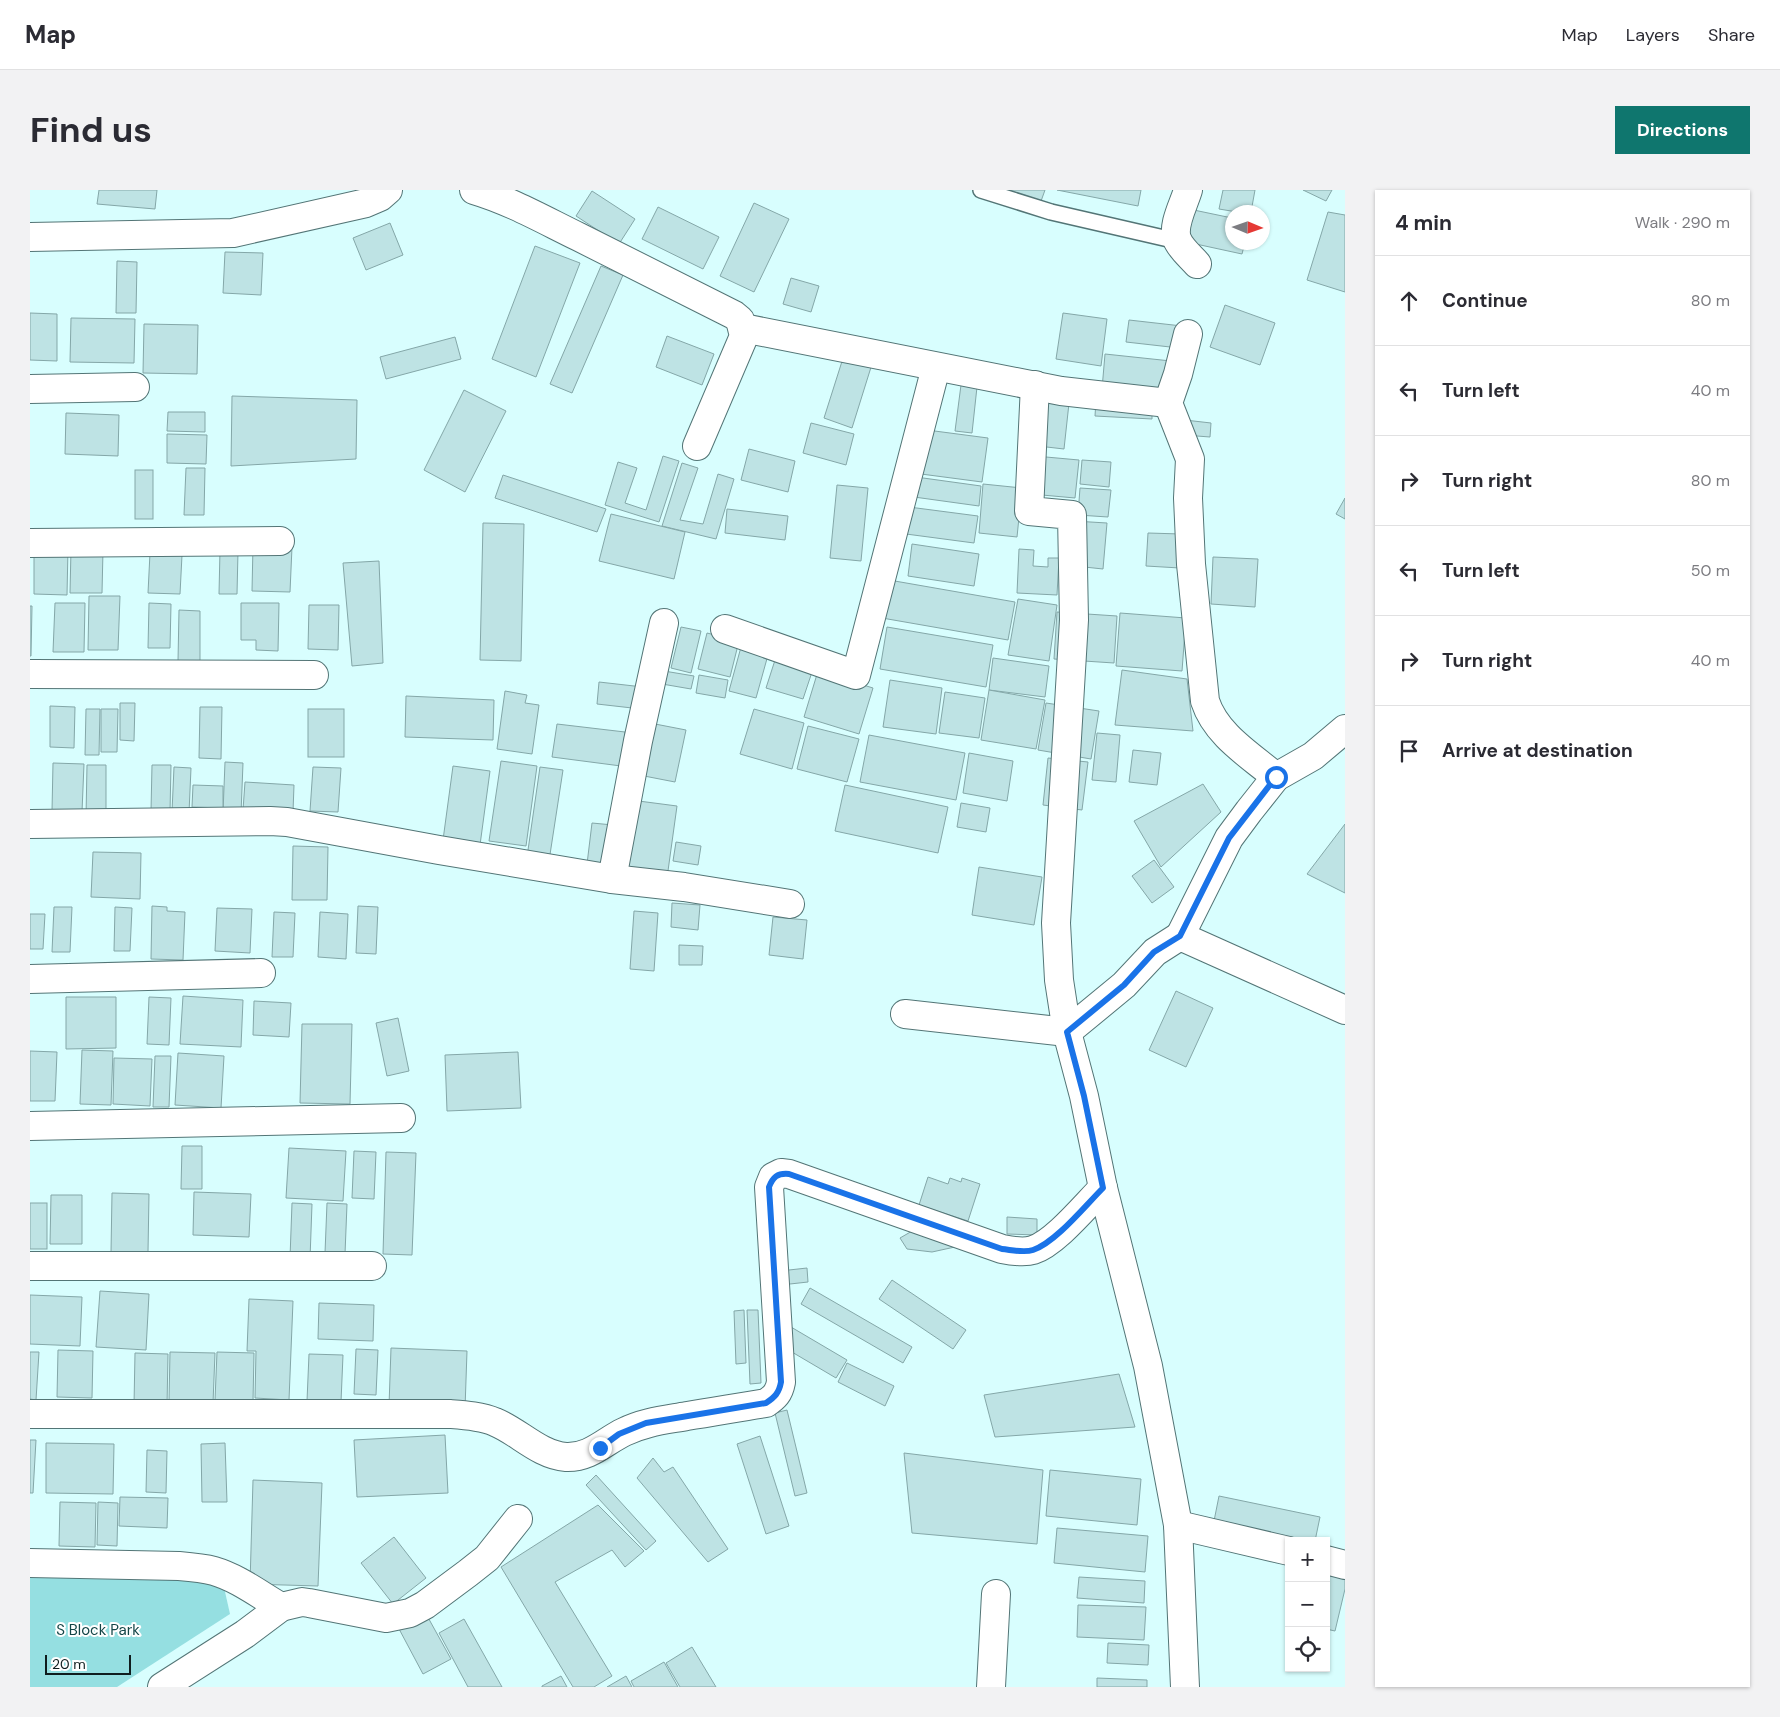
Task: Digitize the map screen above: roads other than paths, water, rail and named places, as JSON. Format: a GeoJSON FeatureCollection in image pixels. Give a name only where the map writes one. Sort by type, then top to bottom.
{"type":"FeatureCollection","features":[{"type":"Feature","properties":{"kind":"street"},"geometry":{"type":"LineString","coordinates":[[30,236],[233,233],[366,203],[380,197],[388,190]]}},
{"type":"Feature","properties":{"kind":"street"},"geometry":{"type":"LineString","coordinates":[[474,190],[505,200],[530,211],[734,315],[740,320],[744,336],[742,343],[698,446]]}},
{"type":"Feature","properties":{"kind":"street"},"geometry":{"type":"LineString","coordinates":[[1188,190],[1177,224],[1177,241],[1197,264]]}},
{"type":"Feature","properties":{"kind":"street"},"geometry":{"type":"LineString","coordinates":[[743,328],[1061,391],[1168,403]]}},
{"type":"Feature","properties":{"kind":"street"},"geometry":{"type":"LineString","coordinates":[[1188,334],[1178,374],[1168,403],[1190,459],[1188,498],[1191,564],[1205,701],[1208,712],[1223,732],[1276,777]]}},
{"type":"Feature","properties":{"kind":"street"},"geometry":{"type":"LineString","coordinates":[[725,629],[856,675],[936,367]]}},
{"type":"Feature","properties":{"kind":"street"},"geometry":{"type":"LineString","coordinates":[[1035,386],[1029,511],[1072,515],[1074,620],[1056,924],[1060,980],[1067,1032],[1084,1096],[1103,1188],[1148,1366],[1178,1525],[1185,1687]]}},
{"type":"Feature","properties":{"kind":"street"},"geometry":{"type":"LineString","coordinates":[[30,389],[135,387]]}},
{"type":"Feature","properties":{"kind":"street"},"geometry":{"type":"LineString","coordinates":[[30,543],[280,541]]}},
{"type":"Feature","properties":{"kind":"street"},"geometry":{"type":"LineString","coordinates":[[612,879],[638,740],[664,623]]}},
{"type":"Feature","properties":{"kind":"street"},"geometry":{"type":"LineString","coordinates":[[30,674],[314,675]]}},
{"type":"Feature","properties":{"kind":"street"},"geometry":{"type":"LineString","coordinates":[[905,1014],[1067,1032],[1124,985],[1154,952],[1180,936],[1229,838],[1276,777],[1312,756],[1345,730]]}},
{"type":"Feature","properties":{"kind":"street"},"geometry":{"type":"LineString","coordinates":[[30,824],[287,822],[612,879],[684,887],[790,904]]}},
{"type":"Feature","properties":{"kind":"street"},"geometry":{"type":"LineString","coordinates":[[1180,936],[1345,1010]]}},
{"type":"Feature","properties":{"kind":"street"},"geometry":{"type":"LineString","coordinates":[[30,980],[262,973]]}},
{"type":"Feature","properties":{"kind":"street"},"geometry":{"type":"LineString","coordinates":[[30,1126],[401,1118]]}},
{"type":"Feature","properties":{"kind":"street"},"geometry":{"type":"LineString","coordinates":[[30,1414],[450,1414],[495,1422],[534,1445],[558,1455],[568,1457],[586,1454],[600,1448],[619,1434],[646,1423],[766,1403],[775,1397],[781,1382],[769,1187],[773,1177],[781,1173],[789,1174],[1002,1249],[1018,1251],[1032,1251],[1046,1244],[1103,1188]]}},
{"type":"Feature","properties":{"kind":"street"},"geometry":{"type":"LineString","coordinates":[[30,1266],[372,1266]]}},
{"type":"Feature","properties":{"kind":"street"},"geometry":{"type":"LineString","coordinates":[[162,1687],[245,1634],[281,1607],[302,1602],[386,1618],[410,1612],[425,1605],[487,1558],[518,1519]]}},
{"type":"Feature","properties":{"kind":"street"},"geometry":{"type":"LineString","coordinates":[[1178,1525],[1285,1550]]}},
{"type":"Feature","properties":{"kind":"street"},"geometry":{"type":"LineString","coordinates":[[1330,1561],[1345,1565]]}},
{"type":"Feature","properties":{"kind":"street"},"geometry":{"type":"LineString","coordinates":[[30,1563],[203,1568],[216,1571],[238,1582],[281,1607]]}},
{"type":"Feature","properties":{"kind":"street"},"geometry":{"type":"LineString","coordinates":[[991,1687],[996,1594]]}},
{"type":"Feature","properties":{"kind":"lane"},"geometry":{"type":"LineString","coordinates":[[981,190],[1051,212],[1177,241]]}},
{"type":"Feature","properties":{"kind":"park label","name":"S Block Park"},"geometry":{"type":"Point","coordinates":[98,1630]}}]}
